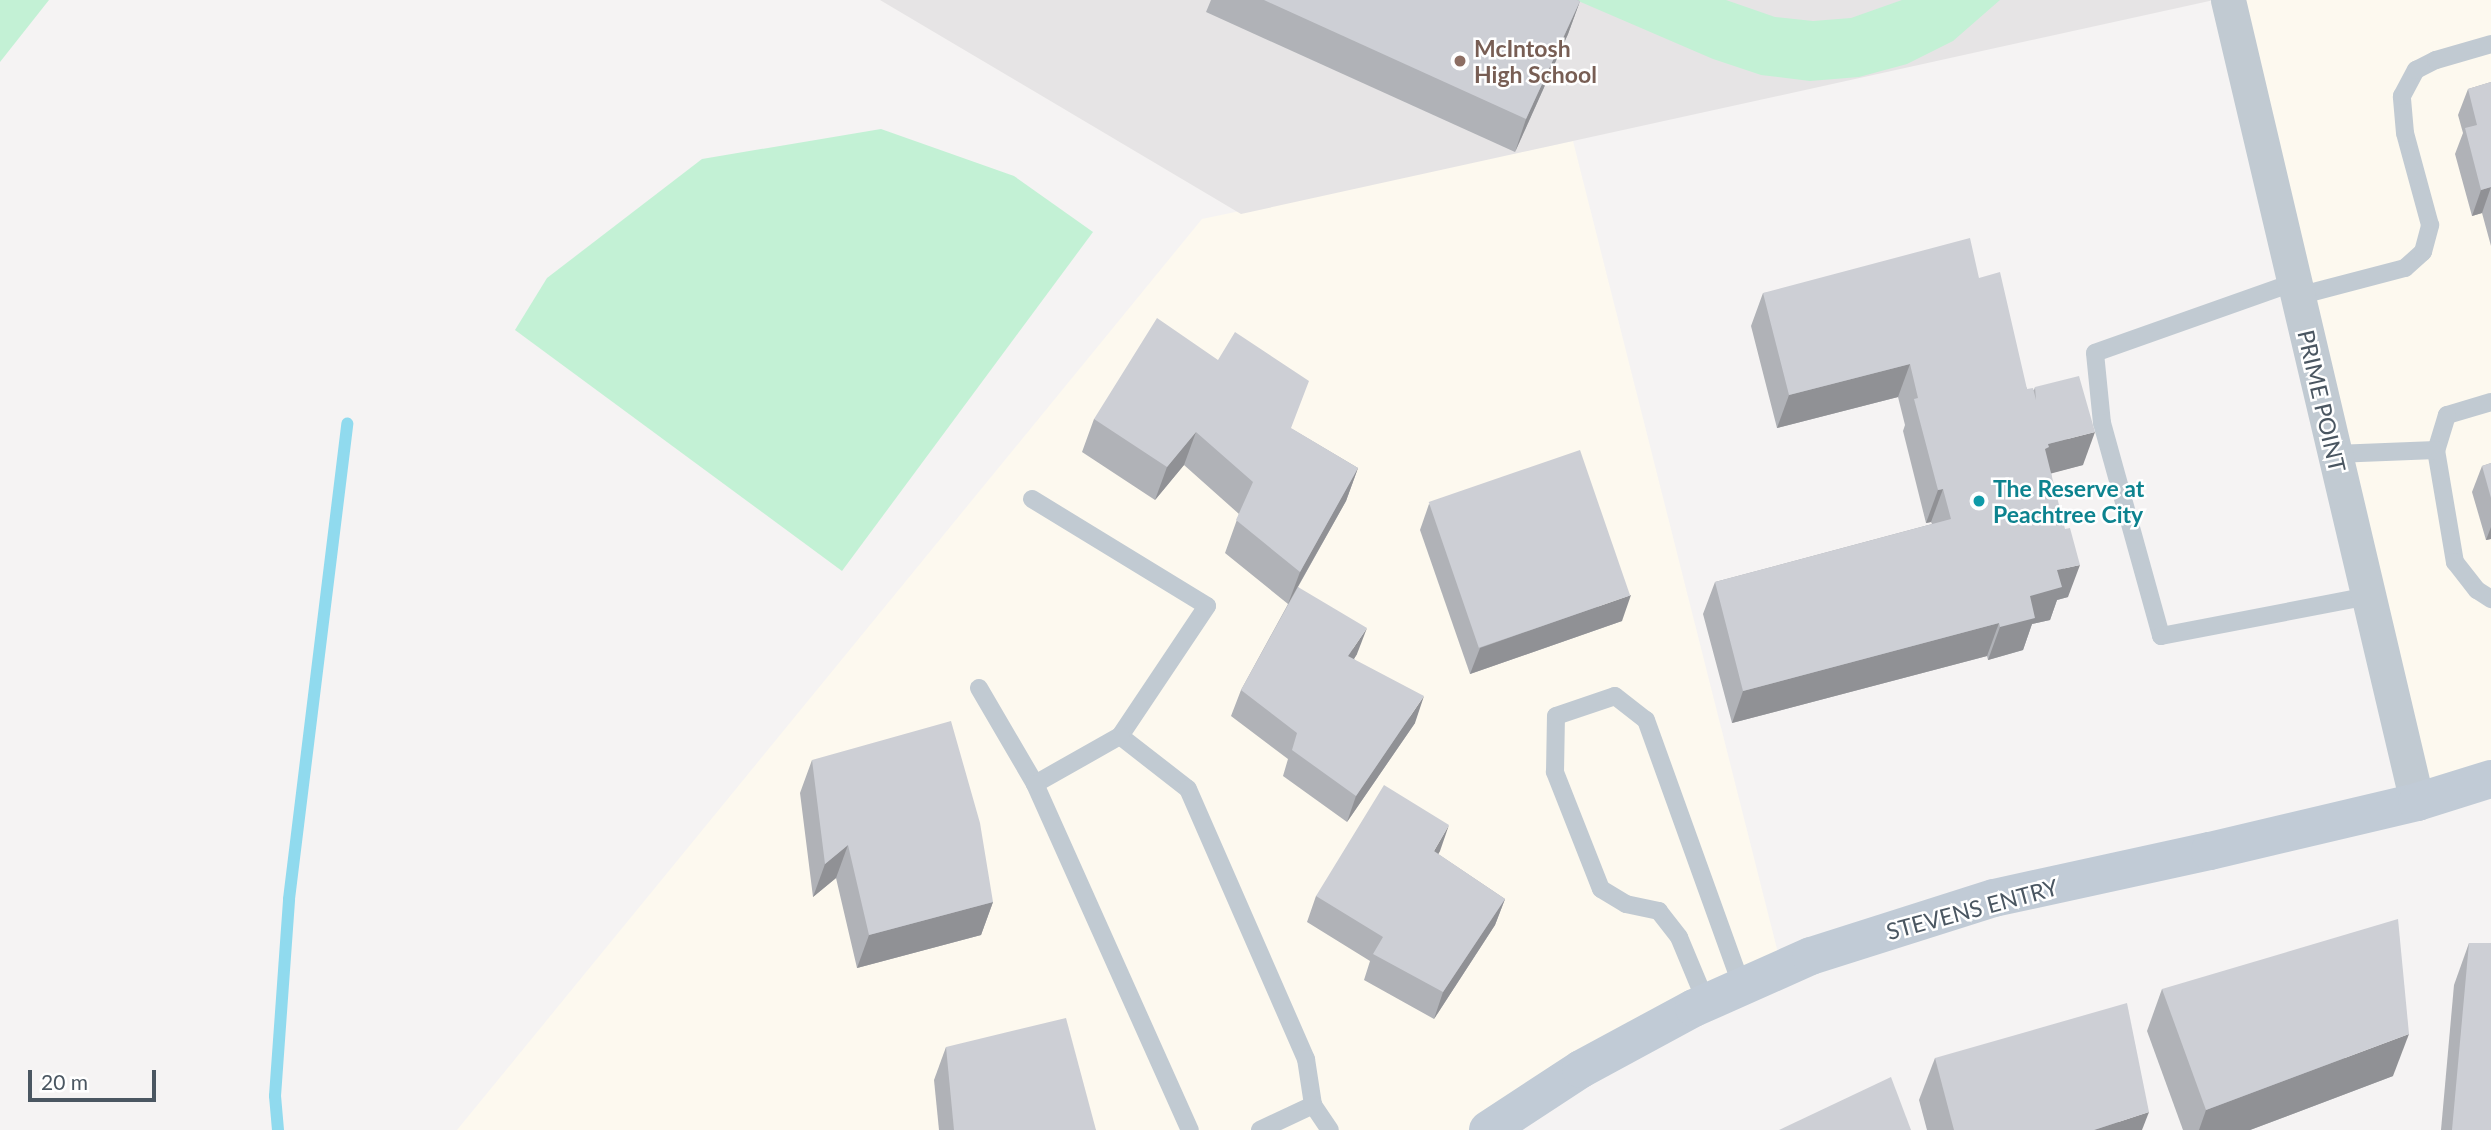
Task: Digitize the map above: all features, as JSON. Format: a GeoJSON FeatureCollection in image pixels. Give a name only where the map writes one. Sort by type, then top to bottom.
{"type":"FeatureCollection","features":[{"type":"Feature","properties":{"kind":"street","name":"PRIME POINT"},"geometry":{"type":"LineString","coordinates":[[2228,0],[2417,802]]}},
{"type":"Feature","properties":{"kind":"street","name":"STEVENS ENTRY"},"geometry":{"type":"LineString","coordinates":[[1488,1130],[1581,1069],[1706,1002],[1811,956],[1956,908],[2417,802],[2491,779]]}},
{"type":"Feature","properties":{"kind":"lane"},"geometry":{"type":"LineString","coordinates":[[2368,596],[2161,636],[2102,423],[2095,353],[2195,317],[2296,289],[2405,268],[2423,252],[2430,225],[2405,133],[2402,96],[2416,71],[2436,61],[2491,44]]}},
{"type":"Feature","properties":{"kind":"lane"},"geometry":{"type":"LineString","coordinates":[[2491,402],[2446,415],[2436,450],[2455,562],[2477,590],[2491,599]]}},
{"type":"Feature","properties":{"kind":"lane"},"geometry":{"type":"LineString","coordinates":[[2335,454],[2436,450]]}},
{"type":"Feature","properties":{"kind":"lane"},"geometry":{"type":"LineString","coordinates":[[1032,499],[1207,606],[1120,736],[1035,784]]}},
{"type":"Feature","properties":{"kind":"lane"},"geometry":{"type":"LineString","coordinates":[[979,688],[1035,784],[1191,1130]]}},
{"type":"Feature","properties":{"kind":"lane"},"geometry":{"type":"LineString","coordinates":[[1706,1002],[1679,937],[1659,911],[1626,904],[1601,889],[1555,772],[1556,716],[1615,696],[1646,720],[1742,987]]}},
{"type":"Feature","properties":{"kind":"lane"},"geometry":{"type":"LineString","coordinates":[[1120,736],[1188,789],[1306,1059],[1313,1105],[1329,1130]]}},
{"type":"Feature","properties":{"kind":"lane"},"geometry":{"type":"LineString","coordinates":[[1260,1130],[1313,1105]]}},
{"type":"Feature","properties":{"kind":"shaded area","name":"McIntosh High School"},"geometry":{"type":"Polygon","coordinates":[[[880,0],[2214,0],[1241,214],[880,0]]]}},
{"type":"Feature","properties":{"kind":"shaded area"},"geometry":{"type":"Polygon","coordinates":[[[2228,0],[2491,0],[2491,772],[2417,802],[2228,0]]]}},
{"type":"Feature","properties":{"kind":"shaded area"},"geometry":{"type":"Polygon","coordinates":[[[1573,141],[1782,969],[1514,1130],[457,1130],[1202,219],[1573,141]]]}},
{"type":"Feature","properties":{"kind":"green space"},"geometry":{"type":"Polygon","coordinates":[[[0,0],[49,0],[0,62],[0,0]]]}},
{"type":"Feature","properties":{"kind":"green space"},"geometry":{"type":"Polygon","coordinates":[[[1576,0],[1726,0],[1775,17],[1813,21],[1851,18],[1902,0],[2000,0],[1953,41],[1907,64],[1859,77],[1810,81],[1761,75],[1713,59],[1576,0]]]}},
{"type":"Feature","properties":{"kind":"green space"},"geometry":{"type":"Polygon","coordinates":[[[881,129],[1014,176],[1093,232],[842,571],[515,330],[547,278],[702,159],[881,129]]]}},
{"type":"Feature","properties":{"kind":"building"},"geometry":{"type":"Polygon","coordinates":[[[1264,0],[1577,0],[1580,1],[1526,119],[1264,0]]]}},
{"type":"Feature","properties":{"kind":"building"},"geometry":{"type":"Polygon","coordinates":[[[2491,82],[2491,187],[2481,190],[2465,128],[2477,125],[2468,89],[2491,82]]]}},
{"type":"Feature","properties":{"kind":"building","name":"The Reserve at Peachtree City"},"geometry":{"type":"Polygon","coordinates":[[[1970,238],[1979,278],[2000,272],[2027,389],[2033,388],[2036,400],[2035,387],[2079,376],[2095,432],[2048,444],[2049,447],[2045,449],[2065,529],[2070,528],[2080,565],[2057,570],[2062,587],[2030,596],[2035,618],[2000,627],[1999,623],[1743,691],[1715,582],[1951,519],[1943,489],[1938,490],[1914,399],[1918,398],[1910,364],[1789,395],[1763,293],[1970,238]]]}},
{"type":"Feature","properties":{"kind":"building"},"geometry":{"type":"Polygon","coordinates":[[[1157,318],[1218,360],[1235,332],[1309,381],[1291,428],[1358,468],[1300,572],[1236,520],[1253,482],[1196,432],[1167,467],[1094,419],[1157,318]]]}},
{"type":"Feature","properties":{"kind":"building"},"geometry":{"type":"Polygon","coordinates":[[[1580,450],[1630,596],[1479,648],[1429,502],[1580,450]]]}},
{"type":"Feature","properties":{"kind":"building"},"geometry":{"type":"Polygon","coordinates":[[[2491,463],[2491,498],[2482,466],[2491,463]]]}},
{"type":"Feature","properties":{"kind":"building"},"geometry":{"type":"Polygon","coordinates":[[[1298,587],[1367,628],[1348,656],[1424,696],[1356,796],[1292,750],[1297,733],[1241,690],[1298,587]]]}},
{"type":"Feature","properties":{"kind":"building"},"geometry":{"type":"Polygon","coordinates":[[[951,721],[980,823],[993,902],[869,935],[848,845],[825,864],[812,760],[951,721]]]}},
{"type":"Feature","properties":{"kind":"building"},"geometry":{"type":"Polygon","coordinates":[[[1384,785],[1449,825],[1434,851],[1505,899],[1443,992],[1373,954],[1383,937],[1316,896],[1384,785]]]}},
{"type":"Feature","properties":{"kind":"building"},"geometry":{"type":"Polygon","coordinates":[[[2398,919],[2409,1034],[2206,1110],[2162,989],[2398,919]]]}},
{"type":"Feature","properties":{"kind":"building"},"geometry":{"type":"Polygon","coordinates":[[[2469,943],[2491,943],[2491,1130],[2452,1130],[2469,943]]]}},
{"type":"Feature","properties":{"kind":"building"},"geometry":{"type":"Polygon","coordinates":[[[2127,1003],[2149,1112],[2094,1130],[1954,1130],[1935,1058],[2127,1003]]]}},
{"type":"Feature","properties":{"kind":"building"},"geometry":{"type":"Polygon","coordinates":[[[1066,1018],[1096,1130],[954,1130],[946,1047],[1066,1018]]]}},
{"type":"Feature","properties":{"kind":"building"},"geometry":{"type":"Polygon","coordinates":[[[1891,1077],[1911,1130],[1779,1130],[1891,1077]]]}},
{"type":"Feature","properties":{"kind":"waterway"},"geometry":{"type":"LineString","coordinates":[[278,1130],[275,1096],[289,899],[347,424]]}},
{"type":"Feature","properties":{"kind":"place","name":"McIntosh High School"},"geometry":{"type":"Point","coordinates":[1460,61]}},
{"type":"Feature","properties":{"kind":"place","name":"The Reserve at Peachtree City"},"geometry":{"type":"Point","coordinates":[1979,501]}}]}
